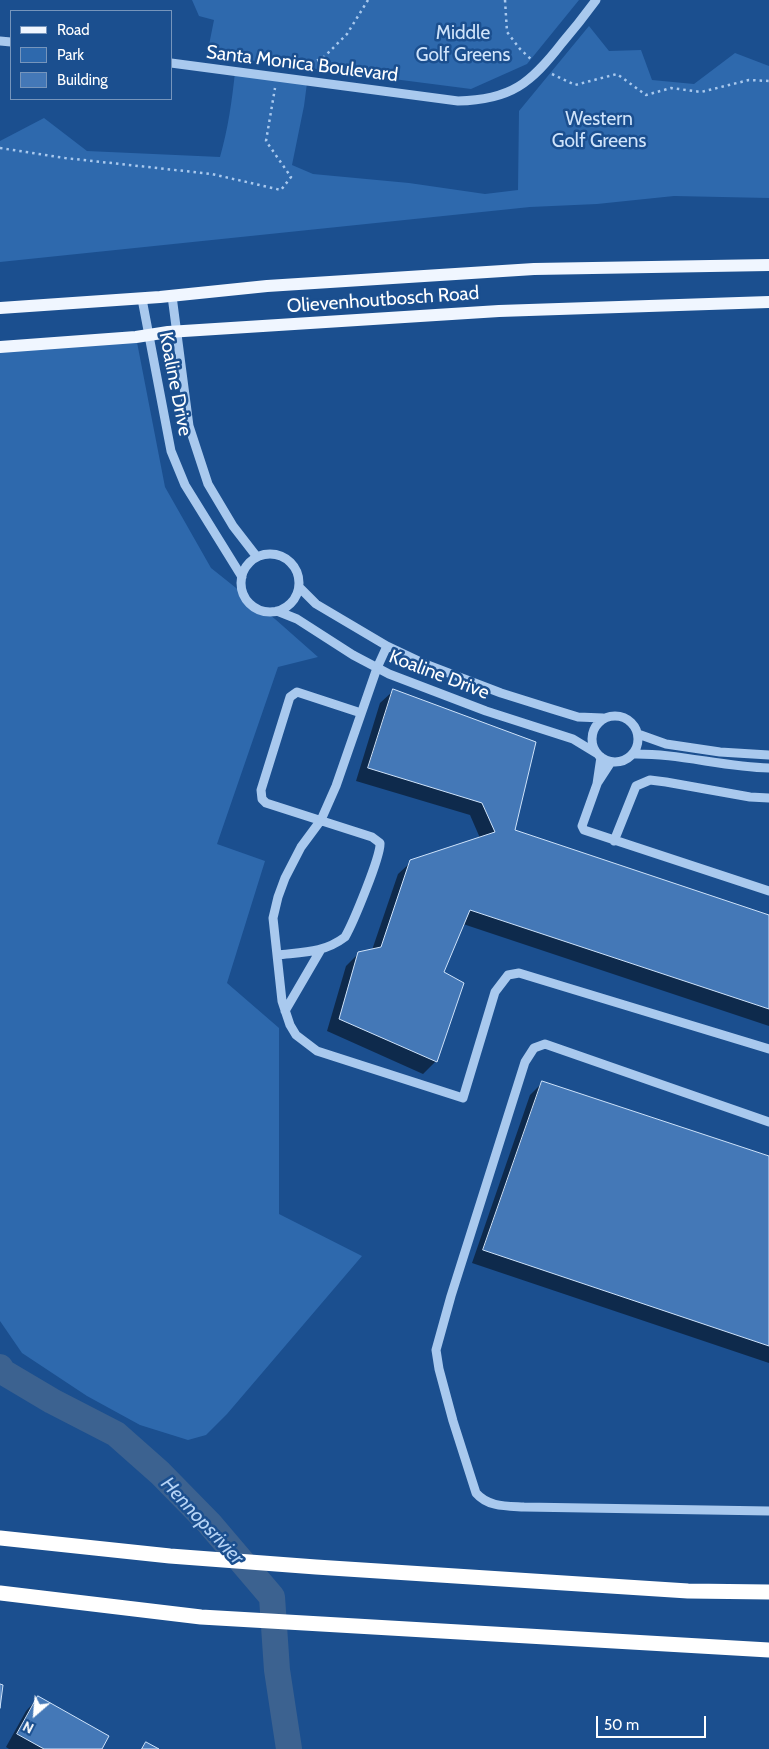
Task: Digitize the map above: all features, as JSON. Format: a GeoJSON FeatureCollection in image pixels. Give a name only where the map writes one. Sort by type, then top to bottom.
{"type":"FeatureCollection","features":[{"type":"Feature","properties":{"kind":"highway"},"geometry":{"type":"LineString","coordinates":[[0,1538],[170,1556],[688,1591],[769,1592]]}},
{"type":"Feature","properties":{"kind":"highway"},"geometry":{"type":"LineString","coordinates":[[0,1593],[201,1616],[769,1650]]}},
{"type":"Feature","properties":{"kind":"highway"},"geometry":{"type":"LineString","coordinates":[[691,1644],[769,1643]]}},
{"type":"Feature","properties":{"kind":"main road","name":"Olievenhoutbosch Road"},"geometry":{"type":"LineString","coordinates":[[0,308],[142,299],[267,286],[534,269],[769,265]]}},
{"type":"Feature","properties":{"kind":"main road","name":"Olievenhoutbosch Road"},"geometry":{"type":"LineString","coordinates":[[0,347],[136,337],[176,332],[499,311],[769,302]]}},
{"type":"Feature","properties":{"kind":"street","name":"Santa Monica Boulevard"},"geometry":{"type":"LineString","coordinates":[[172,63],[458,101],[475,100],[503,94],[542,69],[596,0]]}},
{"type":"Feature","properties":{"kind":"street","name":"Koaline Drive"},"geometry":{"type":"LineString","coordinates":[[172,296],[189,426],[208,484],[233,526],[257,556],[264,554],[278,555],[290,561],[298,573],[299,587],[316,604],[387,646],[425,664],[501,693],[578,717],[603,718]]}},
{"type":"Feature","properties":{"kind":"street","name":"Koaline Drive"},"geometry":{"type":"LineString","coordinates":[[142,299],[172,451],[185,485],[242,578],[243,592],[250,604],[262,611],[277,611],[297,619],[377,668],[486,711],[574,739],[598,755]]}},
{"type":"Feature","properties":{"kind":"street"},"geometry":{"type":"LineString","coordinates":[[242,578],[247,565],[257,556]]}},
{"type":"Feature","properties":{"kind":"street"},"geometry":{"type":"LineString","coordinates":[[277,611],[283,609],[294,600],[299,587]]}},
{"type":"Feature","properties":{"kind":"street"},"geometry":{"type":"LineString","coordinates":[[387,646],[377,668],[336,786],[321,820],[301,847],[284,878],[273,918],[285,1011],[296,1035],[317,1051],[463,1098],[495,992],[508,975],[519,973],[769,1049]]}},
{"type":"Feature","properties":{"kind":"street"},"geometry":{"type":"LineString","coordinates":[[277,955],[320,951],[338,942],[348,933],[380,848],[380,843],[372,837],[266,803],[262,799],[261,790],[290,697],[297,692],[361,713]]}},
{"type":"Feature","properties":{"kind":"street"},"geometry":{"type":"LineString","coordinates":[[597,784],[598,755],[593,746],[592,738],[593,730],[597,723],[603,718],[610,716],[624,717],[635,727],[638,741],[632,754],[626,759],[611,762],[598,755]]}},
{"type":"Feature","properties":{"kind":"street"},"geometry":{"type":"LineString","coordinates":[[638,734],[666,744],[720,752],[769,754]]}},
{"type":"Feature","properties":{"kind":"street"},"geometry":{"type":"LineString","coordinates":[[632,754],[650,754],[769,768]]}},
{"type":"Feature","properties":{"kind":"street"},"geometry":{"type":"LineString","coordinates":[[611,762],[597,784],[584,820],[583,828],[587,832],[769,891]]}},
{"type":"Feature","properties":{"kind":"street"},"geometry":{"type":"LineString","coordinates":[[614,841],[636,786],[650,780],[750,797],[769,798]]}},
{"type":"Feature","properties":{"kind":"street"},"geometry":{"type":"LineString","coordinates":[[285,1011],[320,951]]}},
{"type":"Feature","properties":{"kind":"street"},"geometry":{"type":"LineString","coordinates":[[769,1122],[545,1044],[534,1048],[525,1062],[451,1296],[436,1350],[439,1369],[470,1476],[476,1493],[490,1504],[769,1511]]}},
{"type":"Feature","properties":{"kind":"path"},"geometry":{"type":"LineString","coordinates":[[0,148],[65,158],[212,174],[281,190],[291,177],[266,141],[276,77],[323,58],[347,34],[368,0]]}},
{"type":"Feature","properties":{"kind":"path"},"geometry":{"type":"LineString","coordinates":[[505,0],[507,32],[520,49],[542,69],[575,86],[618,74],[646,95],[671,88],[701,92],[749,80],[769,81]]}},
{"type":"Feature","properties":{"kind":"green space","name":"Middle Golf Greens"},"geometry":{"type":"Polygon","coordinates":[[[192,0],[579,0],[527,64],[471,89],[207,55],[214,20],[199,16],[192,0]]]}},
{"type":"Feature","properties":{"kind":"green space","name":"Western Golf Greens"},"geometry":{"type":"Polygon","coordinates":[[[589,26],[609,51],[641,50],[652,80],[694,84],[735,53],[769,66],[769,198],[674,196],[597,204],[530,207],[0,262],[0,141],[44,118],[87,151],[220,157],[229,115],[235,72],[307,83],[292,165],[313,174],[409,183],[485,194],[518,190],[519,111],[589,26]]]}},
{"type":"Feature","properties":{"kind":"green space"},"geometry":{"type":"Polygon","coordinates":[[[136,337],[165,487],[211,568],[275,619],[318,657],[278,667],[217,844],[265,861],[227,983],[279,1028],[279,1214],[362,1256],[227,1414],[206,1435],[188,1440],[140,1425],[87,1396],[22,1353],[0,1321],[0,344],[136,337]]]}},
{"type":"Feature","properties":{"kind":"building"},"geometry":{"type":"Polygon","coordinates":[[[393,689],[536,742],[515,830],[769,915],[769,1009],[470,910],[444,972],[464,983],[437,1062],[339,1019],[358,952],[381,947],[410,860],[495,832],[482,803],[368,768],[393,689]]]}},
{"type":"Feature","properties":{"kind":"building"},"geometry":{"type":"Polygon","coordinates":[[[542,1081],[769,1156],[769,1346],[483,1250],[542,1081]]]}},
{"type":"Feature","properties":{"kind":"building"},"geometry":{"type":"Polygon","coordinates":[[[0,1684],[3,1685],[0,1708],[0,1684]]]}},
{"type":"Feature","properties":{"kind":"building"},"geometry":{"type":"Polygon","coordinates":[[[38,1696],[109,1736],[102,1749],[44,1749],[17,1734],[38,1696]]]}},
{"type":"Feature","properties":{"kind":"building"},"geometry":{"type":"Polygon","coordinates":[[[146,1742],[159,1749],[142,1749],[146,1742]]]}},
{"type":"Feature","properties":{"kind":"waterway","name":"Hennopsrivier"},"geometry":{"type":"LineString","coordinates":[[0,1367],[3,1372],[52,1401],[116,1434],[160,1473],[209,1523],[272,1597],[277,1670],[289,1749]]}}]}
